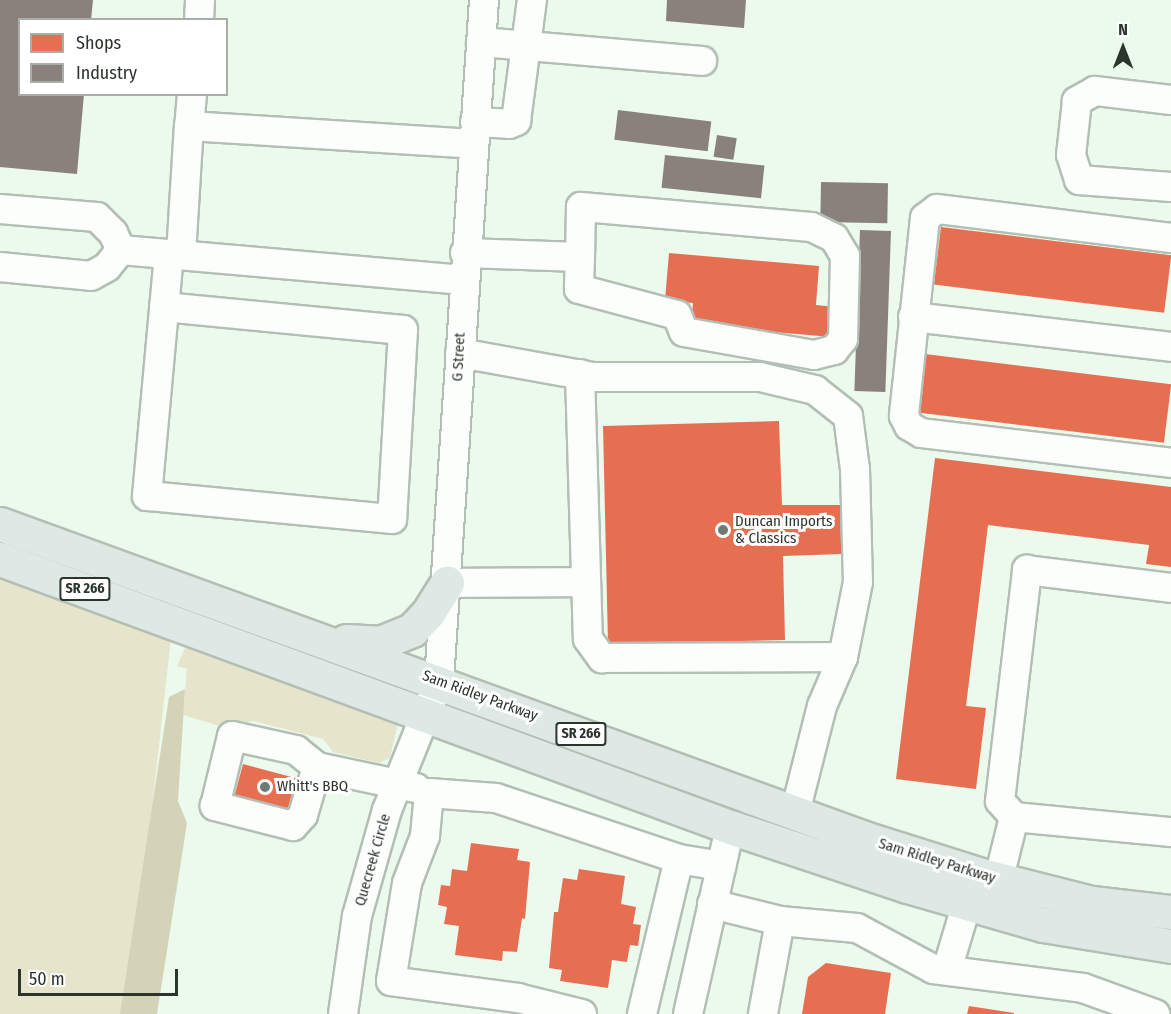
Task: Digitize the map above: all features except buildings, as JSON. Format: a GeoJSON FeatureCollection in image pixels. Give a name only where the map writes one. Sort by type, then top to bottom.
{"type":"FeatureCollection","features":[{"type":"Feature","properties":{"kind":"main road","name":"Sam Ridley Parkway"},"geometry":{"type":"LineString","coordinates":[[0,524],[439,681],[795,813],[1044,925],[1171,946]]}},
{"type":"Feature","properties":{"kind":"main road","name":"Sam Ridley Parkway"},"geometry":{"type":"LineString","coordinates":[[0,559],[426,712],[730,827],[985,898],[1092,903],[1171,912]]}},
{"type":"Feature","properties":{"kind":"main road"},"geometry":{"type":"LineString","coordinates":[[326,640],[380,643],[412,630],[428,613],[447,583]]}},
{"type":"Feature","properties":{"kind":"street"},"geometry":{"type":"LineString","coordinates":[[199,18],[200,0]]}},
{"type":"Feature","properties":{"kind":"street","name":"G Street"},"geometry":{"type":"LineString","coordinates":[[426,712],[439,681],[447,583],[464,267],[484,0]]}},
{"type":"Feature","properties":{"kind":"street"},"geometry":{"type":"LineString","coordinates":[[189,126],[474,133],[509,124],[516,121],[532,0]]}},
{"type":"Feature","properties":{"kind":"street"},"geometry":{"type":"LineString","coordinates":[[481,42],[702,61]]}},
{"type":"Feature","properties":{"kind":"street"},"geometry":{"type":"LineString","coordinates":[[1171,100],[1095,91],[1077,101],[1071,155],[1079,180],[1171,187]]}},
{"type":"Feature","properties":{"kind":"street"},"geometry":{"type":"LineString","coordinates":[[164,308],[403,330],[392,519],[147,496],[164,308],[175,255],[192,96]]}},
{"type":"Feature","properties":{"kind":"street"},"geometry":{"type":"LineString","coordinates":[[581,207],[811,227],[834,238],[845,256],[843,339],[834,350],[814,355],[684,332],[677,315],[579,289],[580,257],[581,207]]}},
{"type":"Feature","properties":{"kind":"street"},"geometry":{"type":"LineString","coordinates":[[0,209],[97,217],[112,233],[121,250]]}},
{"type":"Feature","properties":{"kind":"street"},"geometry":{"type":"LineString","coordinates":[[1171,238],[937,209],[925,218],[904,416],[909,426],[921,433],[1171,463]]}},
{"type":"Feature","properties":{"kind":"street"},"geometry":{"type":"LineString","coordinates":[[121,250],[175,255],[464,267],[580,257]]}},
{"type":"Feature","properties":{"kind":"street"},"geometry":{"type":"LineString","coordinates":[[0,267],[91,276],[107,267],[121,250]]}},
{"type":"Feature","properties":{"kind":"street"},"geometry":{"type":"LineString","coordinates":[[913,317],[1171,347]]}},
{"type":"Feature","properties":{"kind":"street"},"geometry":{"type":"LineString","coordinates":[[460,353],[580,374],[680,379],[760,377],[815,390],[848,416],[855,469],[858,582],[843,657],[822,706],[795,813]]}},
{"type":"Feature","properties":{"kind":"street"},"geometry":{"type":"LineString","coordinates":[[580,374],[588,639],[602,658],[843,657]]}},
{"type":"Feature","properties":{"kind":"street"},"geometry":{"type":"LineString","coordinates":[[1171,588],[1027,570],[1000,801],[1014,817],[1171,832]]}},
{"type":"Feature","properties":{"kind":"street"},"geometry":{"type":"LineString","coordinates":[[447,583],[586,582]]}},
{"type":"Feature","properties":{"kind":"street","name":"Quecreek Circle"},"geometry":{"type":"LineString","coordinates":[[343,1014],[357,916],[398,782],[426,712]]}},
{"type":"Feature","properties":{"kind":"street"},"geometry":{"type":"LineString","coordinates":[[317,767],[398,782],[429,793],[496,798],[679,859],[721,866]]}},
{"type":"Feature","properties":{"kind":"street"},"geometry":{"type":"LineString","coordinates":[[391,981],[407,883],[425,836],[429,793]]}},
{"type":"Feature","properties":{"kind":"street"},"geometry":{"type":"LineString","coordinates":[[947,970],[985,898],[1014,817]]}},
{"type":"Feature","properties":{"kind":"street"},"geometry":{"type":"LineString","coordinates":[[688,1014],[730,827]]}},
{"type":"Feature","properties":{"kind":"street"},"geometry":{"type":"LineString","coordinates":[[642,1014],[679,859]]}},
{"type":"Feature","properties":{"kind":"street"},"geometry":{"type":"LineString","coordinates":[[712,904],[780,921],[857,928],[933,969],[1083,988],[1155,1014]]}},
{"type":"Feature","properties":{"kind":"street"},"geometry":{"type":"LineString","coordinates":[[763,1014],[780,921]]}},
{"type":"Feature","properties":{"kind":"street"},"geometry":{"type":"LineString","coordinates":[[348,975],[518,998],[582,1014]]}},
{"type":"Feature","properties":{"kind":"green space"},"geometry":{"type":"Polygon","coordinates":[[[0,570],[172,629],[129,1014],[0,1014],[0,570]]]}},
{"type":"Feature","properties":{"kind":"green space"},"geometry":{"type":"Polygon","coordinates":[[[189,639],[398,722],[390,758],[379,763],[333,752],[323,739],[253,721],[227,728],[183,715],[187,669],[177,666],[189,639]]]}},
{"type":"Feature","properties":{"kind":"shaded area"},"geometry":{"type":"Polygon","coordinates":[[[185,689],[178,801],[187,823],[157,1014],[120,1014],[169,697],[185,689]]]}},
{"type":"Feature","properties":{"kind":"place","name":"Duncan Imports & Classics"},"geometry":{"type":"Point","coordinates":[723,530]}},
{"type":"Feature","properties":{"kind":"place","name":"Whitt's BBQ"},"geometry":{"type":"Point","coordinates":[265,787]}}]}
